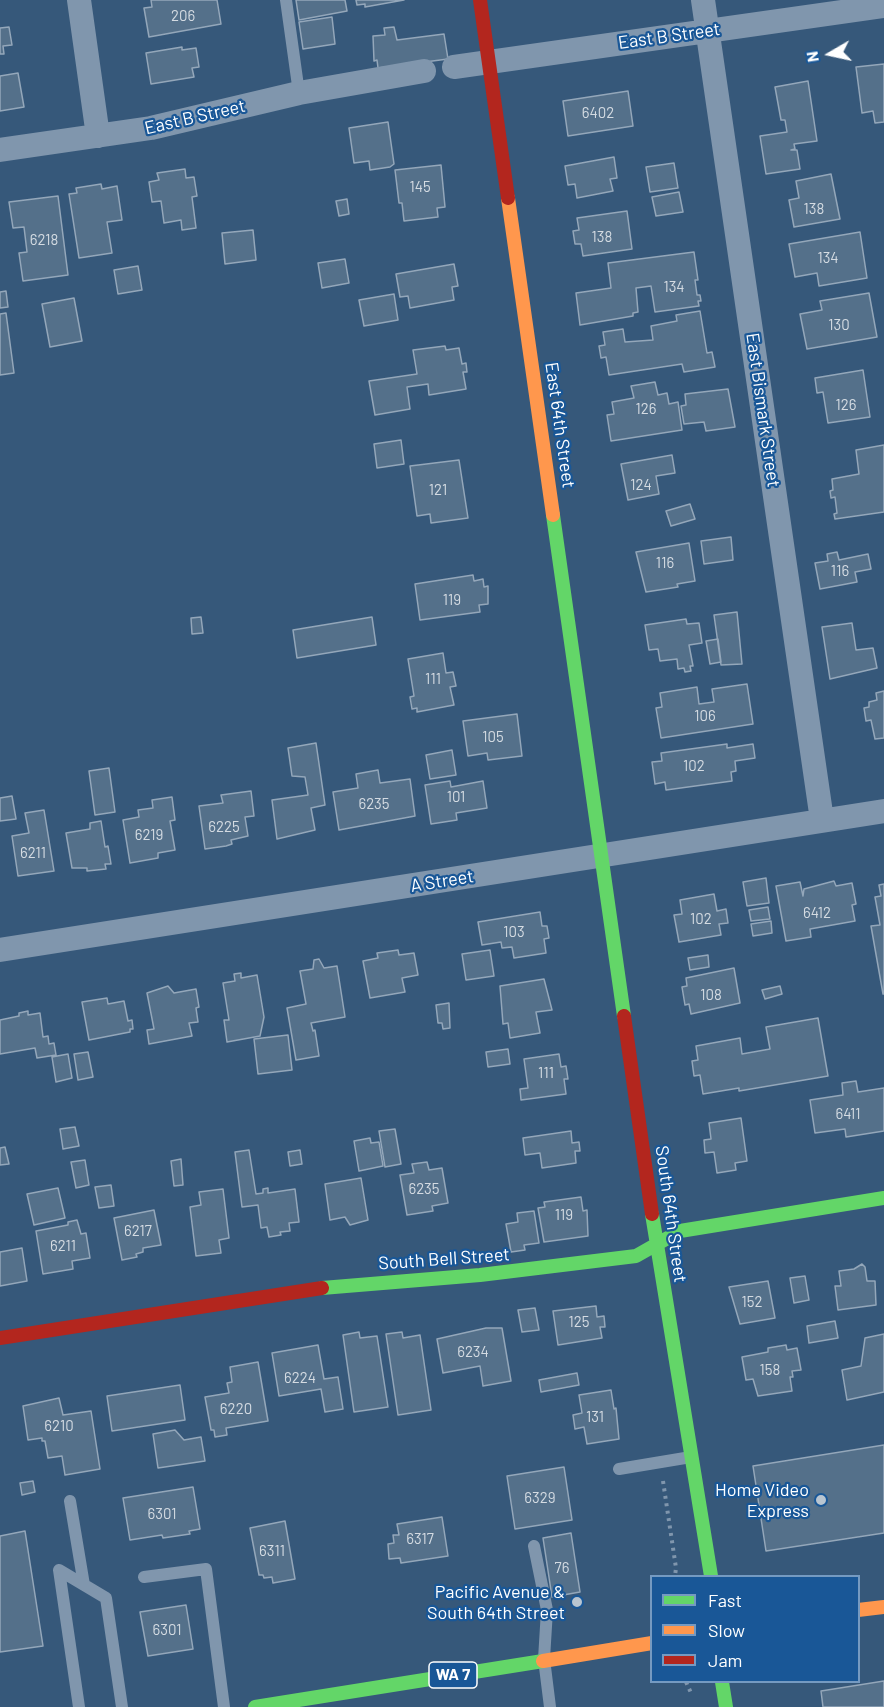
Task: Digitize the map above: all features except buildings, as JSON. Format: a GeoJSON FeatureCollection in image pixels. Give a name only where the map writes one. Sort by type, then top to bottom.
{"type":"FeatureCollection","features":[{"type":"Feature","properties":{"kind":"street"},"geometry":{"type":"LineString","coordinates":[[79,0],[98,136]]}},
{"type":"Feature","properties":{"kind":"street","name":"East 64th Street"},"geometry":{"type":"LineString","coordinates":[[480,0],[603,856]]}},
{"type":"Feature","properties":{"kind":"street","name":"East Bismark Street"},"geometry":{"type":"LineString","coordinates":[[703,0],[822,820]]}},
{"type":"Feature","properties":{"kind":"street","name":"East B Street"},"geometry":{"type":"LineString","coordinates":[[454,67],[884,6]]}},
{"type":"Feature","properties":{"kind":"street","name":"East B Street"},"geometry":{"type":"LineString","coordinates":[[0,150],[151,128],[299,93],[424,71]]}},
{"type":"Feature","properties":{"kind":"street","name":"A Street"},"geometry":{"type":"LineString","coordinates":[[0,950],[884,811]]}},
{"type":"Feature","properties":{"kind":"street","name":"South 64th Street"},"geometry":{"type":"LineString","coordinates":[[603,856],[657,1243],[711,1575]]}},
{"type":"Feature","properties":{"kind":"street","name":"South Bell Street"},"geometry":{"type":"LineString","coordinates":[[0,1338],[346,1284],[480,1275],[636,1256],[680,1231],[690,1228],[884,1197]]}},
{"type":"Feature","properties":{"kind":"street"},"geometry":{"type":"LineString","coordinates":[[860,1610],[884,1606]]}},
{"type":"Feature","properties":{"kind":"street","name":"WA 7"},"geometry":{"type":"LineString","coordinates":[[255,1707],[650,1643]]}},
{"type":"Feature","properties":{"kind":"street"},"geometry":{"type":"LineString","coordinates":[[722,1683],[726,1707]]}},
{"type":"Feature","properties":{"kind":"lane"},"geometry":{"type":"LineString","coordinates":[[286,0],[299,93]]}},
{"type":"Feature","properties":{"kind":"lane"},"geometry":{"type":"LineString","coordinates":[[619,1469],[692,1457]]}},
{"type":"Feature","properties":{"kind":"lane"},"geometry":{"type":"LineString","coordinates":[[70,1501],[84,1585]]}},
{"type":"Feature","properties":{"kind":"lane"},"geometry":{"type":"LineString","coordinates":[[534,1546],[548,1610],[544,1659],[550,1707]]}},
{"type":"Feature","properties":{"kind":"lane"},"geometry":{"type":"LineString","coordinates":[[144,1577],[206,1569],[224,1707]]}},
{"type":"Feature","properties":{"kind":"lane"},"geometry":{"type":"LineString","coordinates":[[79,1707],[59,1570],[106,1598],[122,1707]]}},
{"type":"Feature","properties":{"kind":"traffic: fast"},"geometry":{"type":"LineString","coordinates":[[553,515],[624,1016]]}},
{"type":"Feature","properties":{"kind":"traffic: fast"},"geometry":{"type":"LineString","coordinates":[[322,1288],[480,1275],[636,1256],[680,1231],[884,1198]]}},
{"type":"Feature","properties":{"kind":"traffic: fast"},"geometry":{"type":"LineString","coordinates":[[652,1214],[711,1575]]}},
{"type":"Feature","properties":{"kind":"traffic: fast"},"geometry":{"type":"LineString","coordinates":[[255,1707],[543,1661]]}},
{"type":"Feature","properties":{"kind":"traffic: fast"},"geometry":{"type":"LineString","coordinates":[[722,1683],[726,1707]]}},
{"type":"Feature","properties":{"kind":"traffic: slow"},"geometry":{"type":"LineString","coordinates":[[508,198],[553,515]]}},
{"type":"Feature","properties":{"kind":"traffic: slow"},"geometry":{"type":"LineString","coordinates":[[860,1610],[884,1607]]}},
{"type":"Feature","properties":{"kind":"traffic: slow"},"geometry":{"type":"LineString","coordinates":[[543,1661],[650,1643]]}},
{"type":"Feature","properties":{"kind":"traffic: jam"},"geometry":{"type":"LineString","coordinates":[[480,0],[508,198]]}},
{"type":"Feature","properties":{"kind":"traffic: jam"},"geometry":{"type":"LineString","coordinates":[[624,1016],[652,1214]]}},
{"type":"Feature","properties":{"kind":"traffic: jam"},"geometry":{"type":"LineString","coordinates":[[0,1338],[322,1288]]}},
{"type":"Feature","properties":{"kind":"place","name":"Home Video Express"},"geometry":{"type":"Point","coordinates":[821,1500]}},
{"type":"Feature","properties":{"kind":"place","name":"Pacific Avenue & South 64th Street"},"geometry":{"type":"Point","coordinates":[577,1602]}}]}
